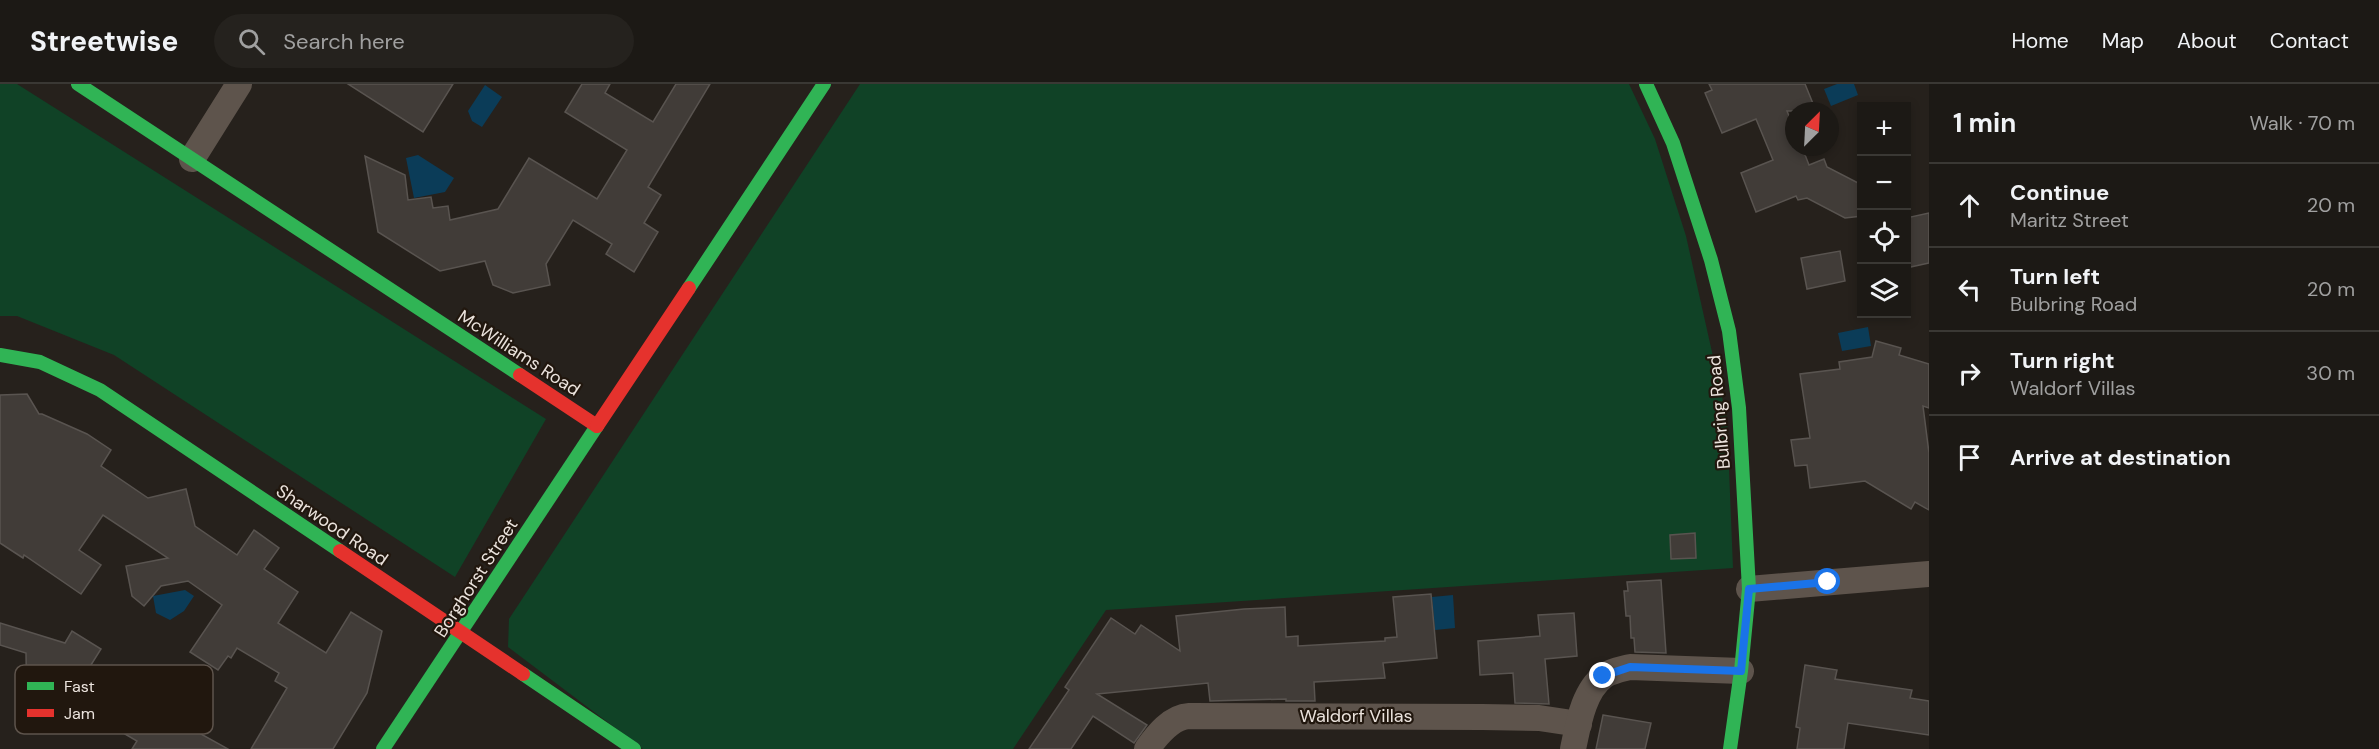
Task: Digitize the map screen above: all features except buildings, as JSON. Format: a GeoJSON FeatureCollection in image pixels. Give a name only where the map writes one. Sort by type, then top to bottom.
{"type":"FeatureCollection","features":[{"type":"Feature","properties":{"kind":"street","name":"McWilliams Road"},"geometry":{"type":"LineString","coordinates":[[78,84],[597,426]]}},
{"type":"Feature","properties":{"kind":"street"},"geometry":{"type":"LineString","coordinates":[[192,159],[239,84]]}},
{"type":"Feature","properties":{"kind":"street"},"geometry":{"type":"LineString","coordinates":[[597,426],[824,84]]}},
{"type":"Feature","properties":{"kind":"street","name":"Bulbring Road"},"geometry":{"type":"LineString","coordinates":[[1646,84],[1673,143],[1711,260],[1729,331],[1739,408],[1749,589],[1730,749]]}},
{"type":"Feature","properties":{"kind":"street","name":"Sharwood Road"},"geometry":{"type":"LineString","coordinates":[[0,355],[12,356],[63,370],[100,390],[634,749]]}},
{"type":"Feature","properties":{"kind":"street","name":"Borghorst Street"},"geometry":{"type":"LineString","coordinates":[[384,749],[597,426]]}},
{"type":"Feature","properties":{"kind":"street"},"geometry":{"type":"LineString","coordinates":[[1749,589],[1929,574]]}},
{"type":"Feature","properties":{"kind":"street"},"geometry":{"type":"LineString","coordinates":[[1573,749],[1588,696],[1603,676],[1630,667],[1741,671]]}},
{"type":"Feature","properties":{"kind":"street","name":"Waldorf Villas"},"geometry":{"type":"LineString","coordinates":[[1147,749],[1173,720],[1189,716],[1539,718],[1579,724]]}},
{"type":"Feature","properties":{"kind":"green space"},"geometry":{"type":"Polygon","coordinates":[[[0,84],[17,84],[546,419],[455,577],[114,355],[17,316],[0,316],[0,84]]]}},
{"type":"Feature","properties":{"kind":"green space"},"geometry":{"type":"Polygon","coordinates":[[[860,84],[1629,84],[1655,139],[1686,236],[1727,419],[1733,568],[1106,610],[1013,749],[643,749],[508,647],[509,619],[860,84]]]}},
{"type":"Feature","properties":{"kind":"water"},"geometry":{"type":"Polygon","coordinates":[[[1837,84],[1854,84],[1858,95],[1839,103],[1829,102],[1824,89],[1837,84]]]}},
{"type":"Feature","properties":{"kind":"water"},"geometry":{"type":"Polygon","coordinates":[[[485,85],[502,97],[482,127],[472,121],[468,111],[485,85]]]}},
{"type":"Feature","properties":{"kind":"water"},"geometry":{"type":"Polygon","coordinates":[[[418,155],[454,178],[445,192],[414,198],[406,158],[418,155]]]}},
{"type":"Feature","properties":{"kind":"water"},"geometry":{"type":"Polygon","coordinates":[[[1868,327],[1871,346],[1842,351],[1838,333],[1868,327]]]}},
{"type":"Feature","properties":{"kind":"water"},"geometry":{"type":"Polygon","coordinates":[[[185,590],[194,596],[184,611],[170,620],[156,613],[153,596],[185,590]]]}},
{"type":"Feature","properties":{"kind":"water"},"geometry":{"type":"Polygon","coordinates":[[[1453,595],[1455,628],[1435,630],[1432,597],[1453,595]]]}},
{"type":"Feature","properties":{"kind":"traffic: fast"},"geometry":{"type":"LineString","coordinates":[[78,84],[520,375]]}},
{"type":"Feature","properties":{"kind":"traffic: fast"},"geometry":{"type":"LineString","coordinates":[[689,288],[824,84]]}},
{"type":"Feature","properties":{"kind":"traffic: fast"},"geometry":{"type":"LineString","coordinates":[[1646,84],[1673,143],[1711,260],[1729,331],[1739,408],[1749,589],[1730,749]]}},
{"type":"Feature","properties":{"kind":"traffic: fast"},"geometry":{"type":"LineString","coordinates":[[0,355],[40,362],[100,390],[340,551]]}},
{"type":"Feature","properties":{"kind":"traffic: fast"},"geometry":{"type":"LineString","coordinates":[[383,749],[597,426]]}},
{"type":"Feature","properties":{"kind":"traffic: fast"},"geometry":{"type":"LineString","coordinates":[[523,674],[634,749]]}},
{"type":"Feature","properties":{"kind":"traffic: jam"},"geometry":{"type":"LineString","coordinates":[[597,426],[689,288]]}},
{"type":"Feature","properties":{"kind":"traffic: jam"},"geometry":{"type":"LineString","coordinates":[[520,375],[597,426]]}},
{"type":"Feature","properties":{"kind":"traffic: jam"},"geometry":{"type":"LineString","coordinates":[[340,551],[523,674]]}},
{"type":"Feature","properties":{"kind":"route"},"geometry":{"type":"LineString","coordinates":[[1603,676],[1630,667],[1741,671],[1749,589],[1828,582]]}}]}
